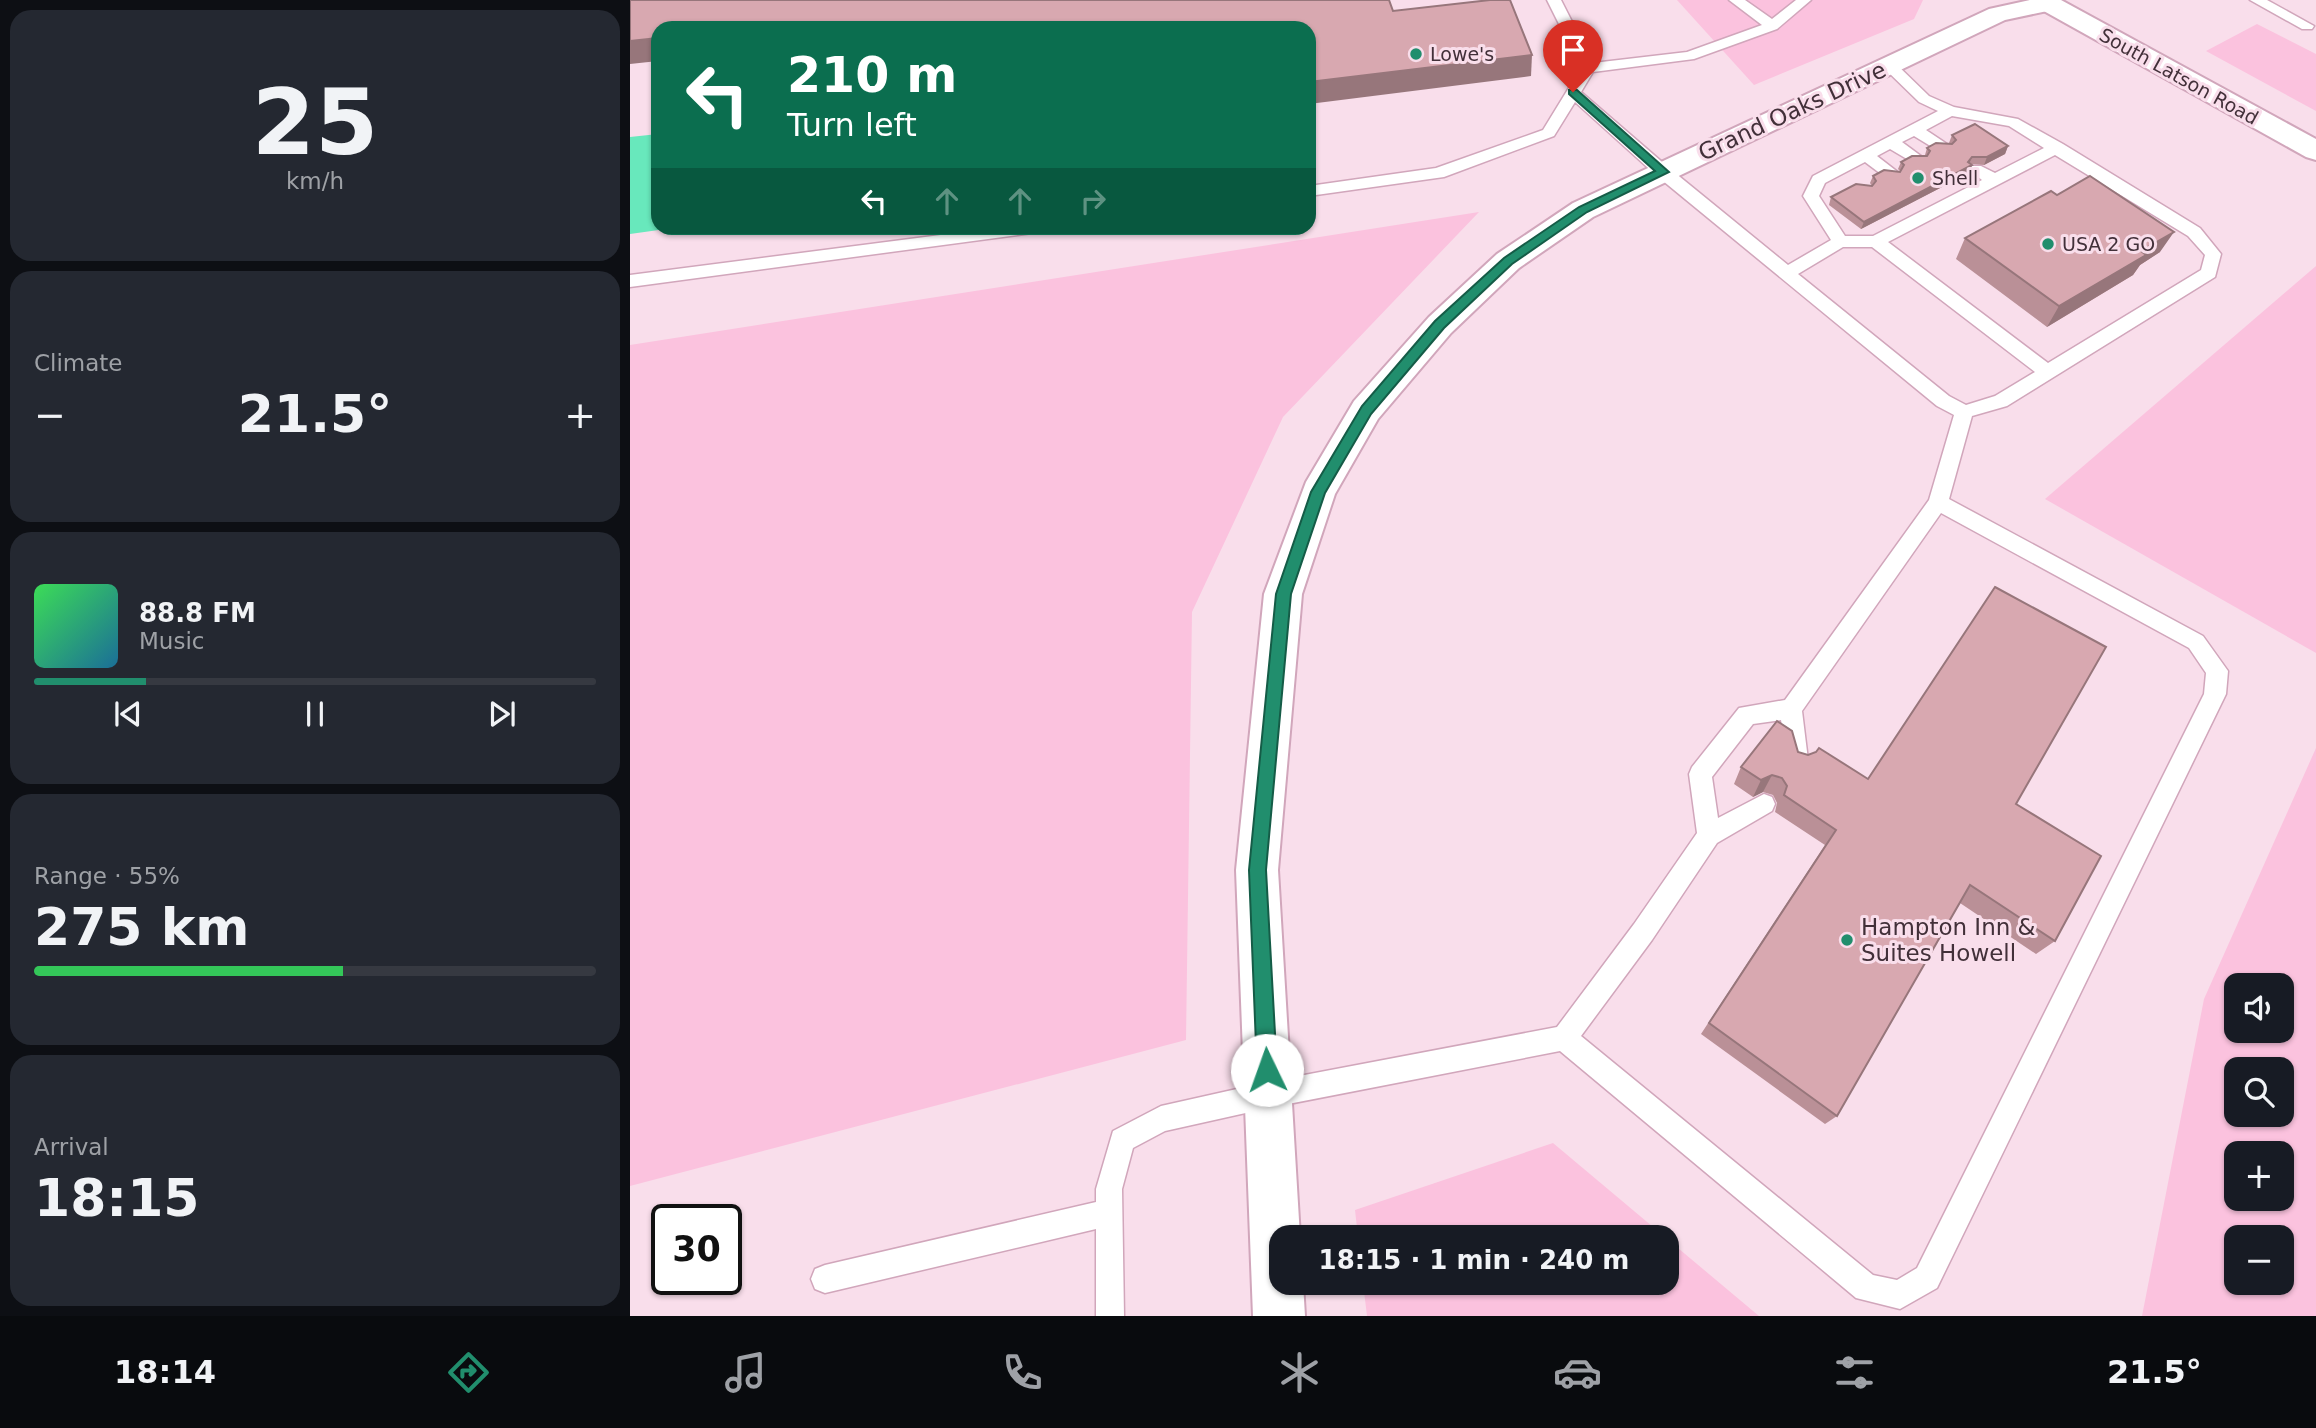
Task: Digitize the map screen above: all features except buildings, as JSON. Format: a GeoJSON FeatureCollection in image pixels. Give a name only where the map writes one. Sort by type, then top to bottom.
{"type":"FeatureCollection","features":[{"type":"Feature","properties":{"kind":"street","name":"Grand Oaks Drive"},"geometry":{"type":"LineString","coordinates":[[1279,1316],[1257,870],[1283,594],[1318,492],[1366,410],[1440,325],[1508,261],[1583,209],[1998,14],[2048,1]]}},
{"type":"Feature","properties":{"kind":"street","name":"South Latson Road"},"geometry":{"type":"LineString","coordinates":[[2048,1],[2316,151]]}},
{"type":"Feature","properties":{"kind":"lane"},"geometry":{"type":"LineString","coordinates":[[1554,0],[1587,68]]}},
{"type":"Feature","properties":{"kind":"lane"},"geometry":{"type":"LineString","coordinates":[[1736,0],[1772,26]]}},
{"type":"Feature","properties":{"kind":"lane"},"geometry":{"type":"LineString","coordinates":[[1587,68],[1689,56],[1772,26],[1804,0]]}},
{"type":"Feature","properties":{"kind":"lane"},"geometry":{"type":"LineString","coordinates":[[2257,0],[2307,26]]}},
{"type":"Feature","properties":{"kind":"lane"},"geometry":{"type":"LineString","coordinates":[[1573,92],[1663,172],[1943,401],[1964,412],[2001,401],[2209,273],[2213,254],[2194,232],[2013,121],[1950,111],[1924,99],[1889,65]]}},
{"type":"Feature","properties":{"kind":"lane"},"geometry":{"type":"LineString","coordinates":[[1316,190],[1438,173],[1549,133],[1587,68]]}},
{"type":"Feature","properties":{"kind":"lane"},"geometry":{"type":"LineString","coordinates":[[1840,242],[1811,196],[1819,180],[1950,111]]}},
{"type":"Feature","properties":{"kind":"lane"},"geometry":{"type":"LineString","coordinates":[[1915,130],[1942,147]]}},
{"type":"Feature","properties":{"kind":"lane"},"geometry":{"type":"LineString","coordinates":[[1891,142],[1917,159]]}},
{"type":"Feature","properties":{"kind":"lane"},"geometry":{"type":"LineString","coordinates":[[1787,273],[1840,242],[1876,241],[2058,147]]}},
{"type":"Feature","properties":{"kind":"lane"},"geometry":{"type":"LineString","coordinates":[[1866,155],[1891,173]]}},
{"type":"Feature","properties":{"kind":"lane"},"geometry":{"type":"LineString","coordinates":[[1976,169],[1993,180]]}},
{"type":"Feature","properties":{"kind":"lane"},"geometry":{"type":"LineString","coordinates":[[1839,170],[1855,181]]}},
{"type":"Feature","properties":{"kind":"lane"},"geometry":{"type":"LineString","coordinates":[[1951,182],[1968,193]]}},
{"type":"Feature","properties":{"kind":"lane"},"geometry":{"type":"LineString","coordinates":[[1925,196],[1941,208]]}},
{"type":"Feature","properties":{"kind":"lane"},"geometry":{"type":"LineString","coordinates":[[1896,211],[1912,222]]}},
{"type":"Feature","properties":{"kind":"lane"},"geometry":{"type":"LineString","coordinates":[[630,281],[979,235]]}},
{"type":"Feature","properties":{"kind":"lane"},"geometry":{"type":"LineString","coordinates":[[1876,241],[2046,371]]}},
{"type":"Feature","properties":{"kind":"lane"},"geometry":{"type":"LineString","coordinates":[[1797,760],[1791,709],[1938,502],[1964,412]]}},
{"type":"Feature","properties":{"kind":"lane"},"geometry":{"type":"LineString","coordinates":[[1564,1038],[1866,1288],[1900,1295],[1927,1278],[2216,694],[2217,671],[2196,642],[1938,502]]}},
{"type":"Feature","properties":{"kind":"lane"},"geometry":{"type":"LineString","coordinates":[[1709,835],[1700,774],[1747,715],[1791,709]]}},
{"type":"Feature","properties":{"kind":"lane"},"geometry":{"type":"LineString","coordinates":[[1110,1316],[1109,1189],[1122,1140],[1161,1119],[1268,1095],[1564,1038],[1643,932],[1709,835],[1763,804]]}},
{"type":"Feature","properties":{"kind":"lane"},"geometry":{"type":"LineString","coordinates":[[825,1279],[1109,1212]]}},
{"type":"Feature","properties":{"kind":"shaded area"},"geometry":{"type":"Polygon","coordinates":[[[1677,0],[1923,0],[1914,19],[1754,85],[1677,0]]]}},
{"type":"Feature","properties":{"kind":"shaded area"},"geometry":{"type":"Polygon","coordinates":[[[2257,24],[2316,54],[2316,111],[2206,51],[2257,24]]]}},
{"type":"Feature","properties":{"kind":"shaded area"},"geometry":{"type":"Polygon","coordinates":[[[651,135],[651,231],[630,234],[630,137],[651,135]]]}},
{"type":"Feature","properties":{"kind":"shaded area"},"geometry":{"type":"Polygon","coordinates":[[[1479,212],[1283,417],[1192,612],[1186,1040],[630,1186],[630,345],[1479,212]]]}},
{"type":"Feature","properties":{"kind":"shaded area"},"geometry":{"type":"Polygon","coordinates":[[[2316,266],[2316,653],[2045,499],[2316,266]]]}},
{"type":"Feature","properties":{"kind":"shaded area"},"geometry":{"type":"Polygon","coordinates":[[[2316,748],[2316,1316],[2142,1316],[2204,999],[2316,748]]]}},
{"type":"Feature","properties":{"kind":"shaded area"},"geometry":{"type":"Polygon","coordinates":[[[1553,1143],[1651,1225],[1357,1225],[1355,1210],[1553,1143]]]}},
{"type":"Feature","properties":{"kind":"shaded area"},"geometry":{"type":"Polygon","coordinates":[[[1679,1249],[1759,1316],[1367,1316],[1364,1295],[1679,1295],[1679,1249]]]}},
{"type":"Feature","properties":{"kind":"place","name":"Lowe's"},"geometry":{"type":"Point","coordinates":[1416,54]}},
{"type":"Feature","properties":{"kind":"place","name":"Shell"},"geometry":{"type":"Point","coordinates":[1918,178]}},
{"type":"Feature","properties":{"kind":"place","name":"USA 2 GO"},"geometry":{"type":"Point","coordinates":[2048,244]}},
{"type":"Feature","properties":{"kind":"place","name":"Hampton Inn & Suites Howell"},"geometry":{"type":"Point","coordinates":[1847,940]}},
{"type":"Feature","properties":{"kind":"route"},"geometry":{"type":"LineString","coordinates":[[1267,1070],[1257,870],[1283,594],[1318,492],[1366,410],[1440,325],[1508,261],[1583,209],[1663,172],[1573,92]]}}]}
